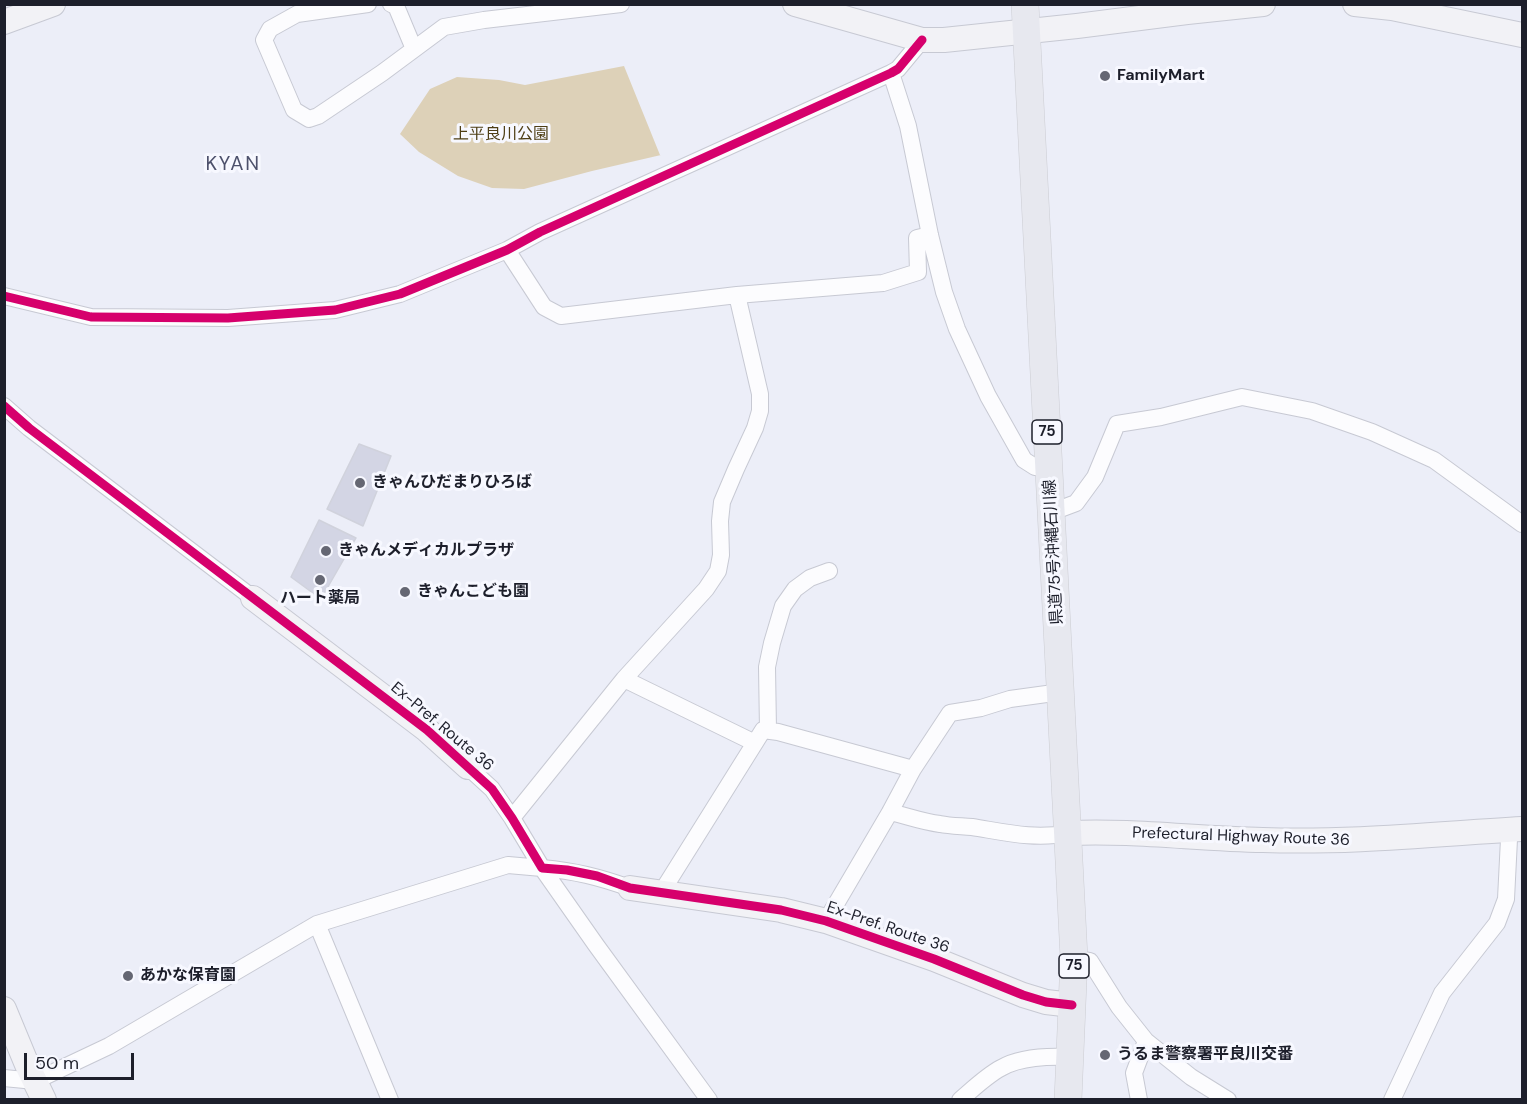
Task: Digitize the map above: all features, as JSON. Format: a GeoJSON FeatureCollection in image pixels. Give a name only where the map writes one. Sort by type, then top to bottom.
{"type":"FeatureCollection","features":[{"type":"Feature","properties":{"kind":"main road"},"geometry":{"type":"LineString","coordinates":[[4,22],[52,4]]}},
{"type":"Feature","properties":{"kind":"main road"},"geometry":{"type":"LineString","coordinates":[[795,4],[922,40],[944,40],[1263,4]]}},
{"type":"Feature","properties":{"kind":"main road","name":"県道75号沖縄石川線"},"geometry":{"type":"LineString","coordinates":[[1025,4],[1074,958],[1068,1100]]}},
{"type":"Feature","properties":{"kind":"main road"},"geometry":{"type":"LineString","coordinates":[[1355,4],[1430,10],[1522,35]]}},
{"type":"Feature","properties":{"kind":"main road","name":"Ex-Pref. Route 36"},"geometry":{"type":"LineString","coordinates":[[253,598],[427,730],[468,767]]}},
{"type":"Feature","properties":{"kind":"main road","name":"Prefectural Highway Route 36"},"geometry":{"type":"LineString","coordinates":[[1068,834],[1099,832],[1263,840],[1347,841],[1515,829]]}},
{"type":"Feature","properties":{"kind":"main road","name":"Ex-Pref. Route 36"},"geometry":{"type":"LineString","coordinates":[[630,888],[771,909],[826,921],[934,959],[1023,995],[1046,1002],[1072,1005]]}},
{"type":"Feature","properties":{"kind":"main road"},"geometry":{"type":"LineString","coordinates":[[4,1009],[40,1090]]}},
{"type":"Feature","properties":{"kind":"street"},"geometry":{"type":"LineString","coordinates":[[368,4],[297,15],[270,29],[264,40],[294,110],[309,120],[382,73],[444,27],[496,18],[621,4]]}},
{"type":"Feature","properties":{"kind":"street"},"geometry":{"type":"LineString","coordinates":[[391,4],[396,6],[414,49]]}},
{"type":"Feature","properties":{"kind":"street"},"geometry":{"type":"LineString","coordinates":[[4,296],[90,317],[228,318],[335,310],[400,294],[507,250],[540,232],[891,73],[898,69],[922,40]]}},
{"type":"Feature","properties":{"kind":"street"},"geometry":{"type":"LineString","coordinates":[[891,73],[908,126],[944,292],[957,329],[988,396],[1024,460],[1035,467],[1049,468]]}},
{"type":"Feature","properties":{"kind":"street"},"geometry":{"type":"LineString","coordinates":[[507,250],[544,307],[561,316],[737,295],[883,283],[918,272],[917,238],[930,235]]}},
{"type":"Feature","properties":{"kind":"street"},"geometry":{"type":"LineString","coordinates":[[512,818],[624,680],[706,589],[718,571],[721,555],[722,502],[755,428],[760,411],[760,394],[737,295]]}},
{"type":"Feature","properties":{"kind":"street"},"geometry":{"type":"LineString","coordinates":[[1052,512],[1077,503],[1095,477],[1117,424],[1161,417],[1242,397],[1312,411],[1372,432],[1434,460],[1522,524]]}},
{"type":"Feature","properties":{"kind":"street","name":"Ex-Pref. Route 36"},"geometry":{"type":"LineString","coordinates":[[4,406],[29,428],[253,598]]}},
{"type":"Feature","properties":{"kind":"street"},"geometry":{"type":"LineString","coordinates":[[768,730],[767,667],[783,606],[795,589],[810,578],[829,571]]}},
{"type":"Feature","properties":{"kind":"street"},"geometry":{"type":"LineString","coordinates":[[624,680],[755,743]]}},
{"type":"Feature","properties":{"kind":"street"},"geometry":{"type":"LineString","coordinates":[[826,921],[913,769],[950,713],[981,708],[1010,699],[1061,692]]}},
{"type":"Feature","properties":{"kind":"street"},"geometry":{"type":"LineString","coordinates":[[665,894],[666,885],[763,730],[913,769]]}},
{"type":"Feature","properties":{"kind":"street","name":"Ex-Pref. Route 36"},"geometry":{"type":"LineString","coordinates":[[468,767],[492,789],[542,868],[597,876],[630,888]]}},
{"type":"Feature","properties":{"kind":"street"},"geometry":{"type":"LineString","coordinates":[[890,812],[937,824],[1013,835],[1053,837],[1068,834]]}},
{"type":"Feature","properties":{"kind":"street"},"geometry":{"type":"LineString","coordinates":[[1392,1100],[1442,993],[1497,923],[1506,899],[1509,839],[1515,829]]}},
{"type":"Feature","properties":{"kind":"street"},"geometry":{"type":"LineString","coordinates":[[4,1078],[40,1090],[317,924],[508,865],[542,868],[709,1100]]}},
{"type":"Feature","properties":{"kind":"street"},"geometry":{"type":"LineString","coordinates":[[317,924],[390,1100]]}},
{"type":"Feature","properties":{"kind":"street"},"geometry":{"type":"LineString","coordinates":[[1074,958],[1090,961],[1119,1007],[1146,1041],[1191,1077],[1228,1100]]}},
{"type":"Feature","properties":{"kind":"street"},"geometry":{"type":"LineString","coordinates":[[1139,1100],[1134,1073],[1146,1041]]}},
{"type":"Feature","properties":{"kind":"street"},"geometry":{"type":"LineString","coordinates":[[960,1100],[1002,1067],[1028,1059],[1053,1056],[1070,1057]]}},
{"type":"Feature","properties":{"kind":"green space","name":"上平良川公園"},"geometry":{"type":"Polygon","coordinates":[[[624,66],[661,155],[524,189],[492,188],[458,176],[419,152],[400,134],[430,89],[457,77],[499,80],[525,85],[624,66]]]}},
{"type":"Feature","properties":{"kind":"building","name":"きゃんひだまりひろば"},"geometry":{"type":"Polygon","coordinates":[[[359,444],[391,456],[363,526],[327,509],[359,444]]]}},
{"type":"Feature","properties":{"kind":"building","name":"きゃんメディカルプラザ"},"geometry":{"type":"Polygon","coordinates":[[[319,520],[356,538],[321,599],[291,577],[319,520]]]}},
{"type":"Feature","properties":{"kind":"cycle path"},"geometry":{"type":"LineString","coordinates":[[4,296],[91,317],[228,318],[335,310],[400,294],[507,250],[540,232],[891,73],[898,69],[922,40]]}},
{"type":"Feature","properties":{"kind":"cycle path"},"geometry":{"type":"LineString","coordinates":[[4,406],[29,428],[427,730],[492,789],[542,868],[597,876],[630,888],[781,910],[826,921],[934,959],[1023,995],[1046,1002],[1072,1005]]}},
{"type":"Feature","properties":{"kind":"place","name":"FamilyMart"},"geometry":{"type":"Point","coordinates":[1105,76]}},
{"type":"Feature","properties":{"kind":"place","name":"きゃんひだまりひろば"},"geometry":{"type":"Point","coordinates":[360,483]}},
{"type":"Feature","properties":{"kind":"place","name":"きゃんメディカルプラザ"},"geometry":{"type":"Point","coordinates":[326,551]}},
{"type":"Feature","properties":{"kind":"place","name":"ハート薬局"},"geometry":{"type":"Point","coordinates":[320,580]}},
{"type":"Feature","properties":{"kind":"place","name":"きゃんこども園"},"geometry":{"type":"Point","coordinates":[405,592]}},
{"type":"Feature","properties":{"kind":"place","name":"あかな保育園"},"geometry":{"type":"Point","coordinates":[128,976]}},
{"type":"Feature","properties":{"kind":"place","name":"うるま警察署平良川交番"},"geometry":{"type":"Point","coordinates":[1105,1055]}},
{"type":"Feature","properties":{"kind":"district","name":"KYAN"},"geometry":{"type":"Point","coordinates":[233,165]}}]}
